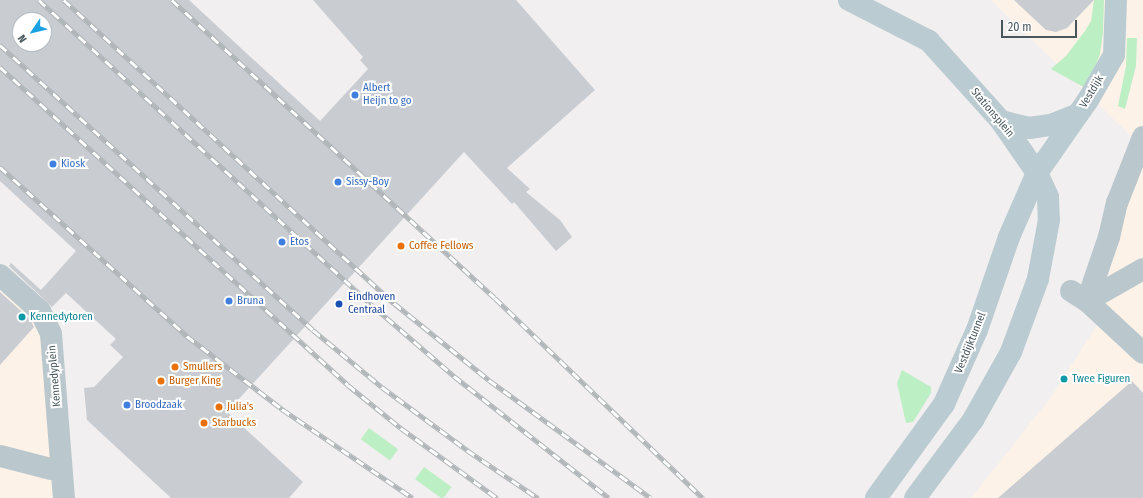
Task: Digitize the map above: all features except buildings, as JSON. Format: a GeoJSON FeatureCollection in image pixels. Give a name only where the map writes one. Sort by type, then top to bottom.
{"type":"FeatureCollection","features":[{"type":"Feature","properties":{"kind":"street","name":"Stationsplein"},"geometry":{"type":"LineString","coordinates":[[850,0],[929,41],[1001,121],[1045,187],[1050,209],[1038,279],[1011,352],[995,385],[973,420],[915,498]]}},
{"type":"Feature","properties":{"kind":"street","name":"Vestdijk"},"geometry":{"type":"LineString","coordinates":[[1037,173],[1079,113],[1114,55],[1116,0]]}},
{"type":"Feature","properties":{"kind":"street"},"geometry":{"type":"LineString","coordinates":[[1001,121],[1030,128],[1051,125],[1079,113]]}},
{"type":"Feature","properties":{"kind":"street"},"geometry":{"type":"LineString","coordinates":[[1079,296],[1109,237],[1117,202],[1143,137]]}},
{"type":"Feature","properties":{"kind":"street","name":"Vestdijktunnel"},"geometry":{"type":"LineString","coordinates":[[876,498],[930,424],[955,382],[977,330],[1015,223],[1037,173]]}},
{"type":"Feature","properties":{"kind":"street"},"geometry":{"type":"LineString","coordinates":[[1079,296],[1143,269]]}},
{"type":"Feature","properties":{"kind":"street","name":"Kennedyplein"},"geometry":{"type":"LineString","coordinates":[[0,274],[40,312],[51,334],[64,498]]}},
{"type":"Feature","properties":{"kind":"street"},"geometry":{"type":"LineString","coordinates":[[1079,296],[1143,353]]}},
{"type":"Feature","properties":{"kind":"street"},"geometry":{"type":"LineString","coordinates":[[0,456],[51,469]]}},
{"type":"Feature","properties":{"kind":"shaded area"},"geometry":{"type":"Polygon","coordinates":[[[991,0],[1143,0],[1143,498],[971,498],[1051,397],[1099,322],[1137,142],[991,0]]]}},
{"type":"Feature","properties":{"kind":"shaded area"},"geometry":{"type":"Polygon","coordinates":[[[0,281],[49,326],[61,498],[0,498],[0,281]]]}},
{"type":"Feature","properties":{"kind":"green space"},"geometry":{"type":"Polygon","coordinates":[[[1094,0],[1104,0],[1103,33],[1100,54],[1087,89],[1051,69],[1066,56],[1085,31],[1091,21],[1094,0]]]}},
{"type":"Feature","properties":{"kind":"green space"},"geometry":{"type":"Polygon","coordinates":[[[1127,38],[1137,38],[1136,66],[1125,109],[1118,106],[1126,66],[1127,38]]]}},
{"type":"Feature","properties":{"kind":"green space"},"geometry":{"type":"Polygon","coordinates":[[[902,370],[931,387],[931,393],[913,422],[906,423],[897,383],[902,370]]]}},
{"type":"Feature","properties":{"kind":"green space"},"geometry":{"type":"Polygon","coordinates":[[[369,428],[398,449],[390,460],[361,439],[369,428]]]}},
{"type":"Feature","properties":{"kind":"green space"},"geometry":{"type":"Polygon","coordinates":[[[424,467],[452,487],[444,498],[441,498],[415,479],[424,467]]]}},
{"type":"Feature","properties":{"kind":"railway"},"geometry":{"type":"LineString","coordinates":[[39,0],[373,306],[454,376],[609,498]]}},
{"type":"Feature","properties":{"kind":"railway"},"geometry":{"type":"LineString","coordinates":[[64,0],[394,303],[489,380],[651,498]]}},
{"type":"Feature","properties":{"kind":"railway"},"geometry":{"type":"LineString","coordinates":[[172,0],[495,298],[703,498]]}},
{"type":"Feature","properties":{"kind":"railway"},"geometry":{"type":"LineString","coordinates":[[0,45],[313,330],[382,387],[467,450],[538,498]]}},
{"type":"Feature","properties":{"kind":"railway"},"geometry":{"type":"LineString","coordinates":[[0,67],[348,385],[401,428],[497,498]]}},
{"type":"Feature","properties":{"kind":"railway"},"geometry":{"type":"LineString","coordinates":[[0,167],[187,336],[282,409],[413,498]]}},
{"type":"Feature","properties":{"kind":"place","name":"Albert Heijn to go"},"geometry":{"type":"Point","coordinates":[355,95]}},
{"type":"Feature","properties":{"kind":"place","name":"Kiosk"},"geometry":{"type":"Point","coordinates":[53,164]}},
{"type":"Feature","properties":{"kind":"place","name":"Sissy-Boy"},"geometry":{"type":"Point","coordinates":[338,182]}},
{"type":"Feature","properties":{"kind":"place","name":"Etos"},"geometry":{"type":"Point","coordinates":[282,242]}},
{"type":"Feature","properties":{"kind":"place","name":"Coffee Fellows"},"geometry":{"type":"Point","coordinates":[401,246]}},
{"type":"Feature","properties":{"kind":"place","name":"Bruna"},"geometry":{"type":"Point","coordinates":[229,301]}},
{"type":"Feature","properties":{"kind":"place","name":"Eindhoven Centraal"},"geometry":{"type":"Point","coordinates":[339,304]}},
{"type":"Feature","properties":{"kind":"place","name":"Kennedytoren"},"geometry":{"type":"Point","coordinates":[22,317]}},
{"type":"Feature","properties":{"kind":"place","name":"Smullers"},"geometry":{"type":"Point","coordinates":[175,367]}},
{"type":"Feature","properties":{"kind":"place","name":"Twee Figuren"},"geometry":{"type":"Point","coordinates":[1064,379]}},
{"type":"Feature","properties":{"kind":"place","name":"Burger King"},"geometry":{"type":"Point","coordinates":[161,381]}},
{"type":"Feature","properties":{"kind":"place","name":"Broodzaak"},"geometry":{"type":"Point","coordinates":[127,405]}},
{"type":"Feature","properties":{"kind":"place","name":"Julia's"},"geometry":{"type":"Point","coordinates":[219,407]}},
{"type":"Feature","properties":{"kind":"place","name":"Starbucks"},"geometry":{"type":"Point","coordinates":[204,423]}}]}
